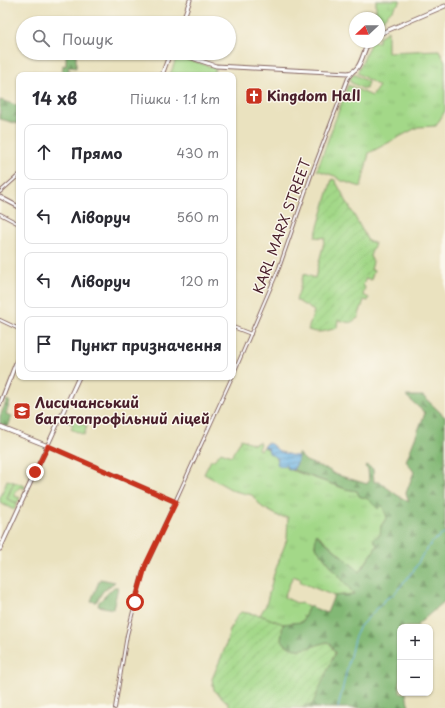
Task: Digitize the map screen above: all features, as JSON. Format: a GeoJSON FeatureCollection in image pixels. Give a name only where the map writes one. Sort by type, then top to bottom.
{"type":"FeatureCollection","features":[{"type":"Feature","properties":{"kind":"main road"},"geometry":{"type":"LineString","coordinates":[[184,16],[190,0]]}},
{"type":"Feature","properties":{"kind":"main road"},"geometry":{"type":"LineString","coordinates":[[385,31],[445,6]]}},
{"type":"Feature","properties":{"kind":"main road"},"geometry":{"type":"LineString","coordinates":[[198,60],[216,66],[344,74],[353,72],[358,66],[365,48]]}},
{"type":"Feature","properties":{"kind":"main road"},"geometry":{"type":"LineString","coordinates":[[163,72],[167,60]]}},
{"type":"Feature","properties":{"kind":"main road"},"geometry":{"type":"LineString","coordinates":[[0,197],[16,205]]}},
{"type":"Feature","properties":{"kind":"main road"},"geometry":{"type":"LineString","coordinates":[[0,404],[16,363]]}},
{"type":"Feature","properties":{"kind":"main road"},"geometry":{"type":"LineString","coordinates":[[0,549],[78,380]]}},
{"type":"Feature","properties":{"kind":"main road"},"geometry":{"type":"LineString","coordinates":[[0,427],[48,446]]}},
{"type":"Feature","properties":{"kind":"street","name":"KARL MARX STREET"},"geometry":{"type":"LineString","coordinates":[[236,369],[279,268],[311,176],[349,76],[353,72]]}},
{"type":"Feature","properties":{"kind":"street"},"geometry":{"type":"LineString","coordinates":[[344,74],[347,76],[347,82]]}},
{"type":"Feature","properties":{"kind":"street"},"geometry":{"type":"LineString","coordinates":[[0,192],[16,178]]}},
{"type":"Feature","properties":{"kind":"street"},"geometry":{"type":"LineString","coordinates":[[0,214],[16,222]]}},
{"type":"Feature","properties":{"kind":"street"},"geometry":{"type":"LineString","coordinates":[[0,320],[16,328]]}},
{"type":"Feature","properties":{"kind":"street"},"geometry":{"type":"LineString","coordinates":[[236,328],[252,334]]}},
{"type":"Feature","properties":{"kind":"street","name":"KARL MARX STREET"},"geometry":{"type":"LineString","coordinates":[[115,708],[127,635],[146,564],[231,380]]}},
{"type":"Feature","properties":{"kind":"street"},"geometry":{"type":"LineString","coordinates":[[48,446],[176,502]]}},
{"type":"Feature","properties":{"kind":"green space"},"geometry":{"type":"Polygon","coordinates":[[[376,0],[401,1],[385,17],[385,12],[376,12],[376,0]]]}},
{"type":"Feature","properties":{"kind":"green space"},"geometry":{"type":"Polygon","coordinates":[[[388,31],[388,52],[439,50],[445,61],[445,111],[436,126],[418,127],[369,153],[361,187],[342,181],[335,176],[317,170],[348,85],[372,96],[379,86],[357,73],[368,48],[385,48],[385,33],[388,31]]]}},
{"type":"Feature","properties":{"kind":"green space"},"geometry":{"type":"Polygon","coordinates":[[[66,60],[76,60],[76,68],[69,67],[68,70],[74,72],[62,72],[63,65],[66,66],[66,60]]]}},
{"type":"Feature","properties":{"kind":"green space"},"geometry":{"type":"Polygon","coordinates":[[[176,60],[190,60],[216,68],[214,72],[171,72],[176,60]]]}},
{"type":"Feature","properties":{"kind":"green space"},"geometry":{"type":"Polygon","coordinates":[[[354,74],[368,82],[366,89],[363,89],[350,82],[350,78],[354,74]]]}},
{"type":"Feature","properties":{"kind":"green space"},"geometry":{"type":"Polygon","coordinates":[[[0,100],[16,105],[16,123],[0,119],[0,100]]]}},
{"type":"Feature","properties":{"kind":"green space"},"geometry":{"type":"Polygon","coordinates":[[[332,179],[335,180],[368,241],[375,243],[370,256],[373,262],[371,270],[374,270],[371,280],[366,278],[363,285],[365,287],[363,295],[369,298],[368,301],[364,300],[358,318],[350,323],[338,320],[337,328],[316,332],[308,330],[314,311],[296,300],[304,274],[315,278],[325,238],[315,237],[332,179]]]}},
{"type":"Feature","properties":{"kind":"green space"},"geometry":{"type":"Polygon","coordinates":[[[406,396],[423,396],[445,417],[445,601],[418,624],[397,624],[397,696],[407,696],[409,708],[303,708],[335,653],[330,644],[327,642],[302,649],[291,648],[281,639],[283,624],[302,622],[309,606],[327,613],[334,596],[354,594],[315,546],[316,534],[360,572],[377,545],[373,539],[380,535],[381,526],[387,517],[382,505],[378,509],[368,499],[359,496],[357,491],[346,489],[293,470],[297,463],[298,453],[306,461],[329,470],[334,474],[367,484],[369,481],[368,469],[365,467],[366,465],[373,469],[374,482],[379,482],[409,502],[406,493],[414,472],[406,461],[425,413],[406,396]]]}},
{"type":"Feature","properties":{"kind":"green space"},"geometry":{"type":"Polygon","coordinates":[[[7,400],[10,402],[6,414],[12,416],[8,427],[0,424],[0,416],[7,400]]]}},
{"type":"Feature","properties":{"kind":"green space"},"geometry":{"type":"Polygon","coordinates":[[[65,416],[87,426],[84,435],[71,429],[73,424],[64,421],[62,423],[65,416]]]}},
{"type":"Feature","properties":{"kind":"green space"},"geometry":{"type":"Polygon","coordinates":[[[241,439],[254,444],[259,442],[260,444],[258,449],[260,450],[264,447],[267,448],[282,466],[286,465],[287,468],[291,470],[346,489],[357,491],[359,496],[368,499],[378,509],[382,505],[387,517],[381,526],[381,535],[374,552],[360,572],[317,534],[315,546],[354,594],[334,596],[300,582],[301,579],[293,576],[284,597],[299,604],[309,606],[302,622],[283,624],[260,615],[266,605],[274,574],[287,539],[288,517],[280,517],[262,507],[252,495],[234,491],[204,474],[211,460],[214,460],[221,452],[231,456],[241,439]]]}},
{"type":"Feature","properties":{"kind":"green space"},"geometry":{"type":"Polygon","coordinates":[[[7,480],[14,482],[7,498],[17,503],[14,510],[0,503],[0,498],[7,480]]]}},
{"type":"Feature","properties":{"kind":"green space"},"geometry":{"type":"Polygon","coordinates":[[[14,482],[25,486],[24,489],[20,487],[15,492],[15,496],[20,498],[17,503],[7,499],[14,482]]]}},
{"type":"Feature","properties":{"kind":"green space"},"geometry":{"type":"Polygon","coordinates":[[[100,579],[115,582],[103,591],[96,602],[91,601],[100,579]]]}},
{"type":"Feature","properties":{"kind":"green space"},"geometry":{"type":"Polygon","coordinates":[[[114,587],[118,587],[113,609],[98,606],[99,602],[114,587]]]}},
{"type":"Feature","properties":{"kind":"green space"},"geometry":{"type":"Polygon","coordinates":[[[241,612],[260,615],[283,624],[281,639],[291,648],[308,648],[327,642],[330,644],[335,653],[312,705],[305,705],[303,708],[230,708],[229,704],[214,690],[212,679],[225,648],[230,630],[237,616],[241,612]]]}},
{"type":"Feature","properties":{"kind":"water"},"geometry":{"type":"Polygon","coordinates":[[[266,443],[272,445],[281,452],[298,456],[297,463],[293,470],[287,468],[286,465],[281,466],[277,464],[278,459],[269,453],[268,448],[264,447],[266,443]]]}},
{"type":"Feature","properties":{"kind":"waterway"},"geometry":{"type":"LineString","coordinates":[[338,708],[354,639],[360,626],[386,599],[394,594],[414,570],[423,554],[433,541],[445,533]]}},
{"type":"Feature","properties":{"kind":"place","name":"Kingdom Hall"},"geometry":{"type":"Point","coordinates":[254,96]}},
{"type":"Feature","properties":{"kind":"place","name":"Лисичанський багатопрофільний ліцей"},"geometry":{"type":"Point","coordinates":[22,411]}},
{"type":"Feature","properties":{"kind":"route"},"geometry":{"type":"LineString","coordinates":[[35,472],[48,446],[176,502],[146,564],[135,602]]}}]}
